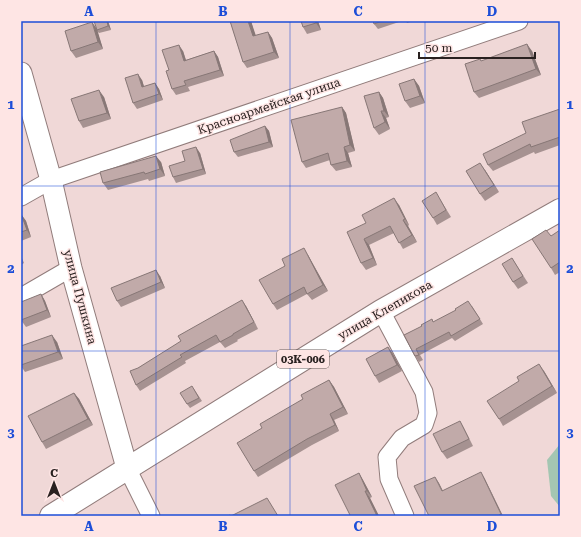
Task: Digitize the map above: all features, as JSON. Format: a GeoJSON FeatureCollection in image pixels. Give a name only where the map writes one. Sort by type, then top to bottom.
{"type":"FeatureCollection","features":[{"type":"Feature","properties":{"kind":"main road","name":"улица Клепикова"},"geometry":{"type":"LineString","coordinates":[[51,516],[381,311],[560,210]]}},
{"type":"Feature","properties":{"kind":"street","name":"Красноармейская улица"},"geometry":{"type":"LineString","coordinates":[[21,197],[51,180],[519,21]]}},
{"type":"Feature","properties":{"kind":"street","name":"улица Пушкина"},"geometry":{"type":"LineString","coordinates":[[21,73],[51,180],[71,268],[127,468],[151,516]]}},
{"type":"Feature","properties":{"kind":"street"},"geometry":{"type":"LineString","coordinates":[[21,297],[71,268]]}},
{"type":"Feature","properties":{"kind":"street"},"geometry":{"type":"LineString","coordinates":[[381,311],[424,392],[428,413],[424,425],[402,438],[387,457],[389,479],[405,516]]}},
{"type":"Feature","properties":{"kind":"green space"},"geometry":{"type":"Polygon","coordinates":[[[560,444],[560,507],[551,496],[547,460],[560,444]]]}},
{"type":"Feature","properties":{"kind":"building"},"geometry":{"type":"Polygon","coordinates":[[[94,21],[107,21],[108,26],[97,30],[94,21]]]}},
{"type":"Feature","properties":{"kind":"building"},"geometry":{"type":"Polygon","coordinates":[[[230,21],[248,21],[253,36],[268,32],[274,52],[243,62],[230,21]]]}},
{"type":"Feature","properties":{"kind":"building"},"geometry":{"type":"Polygon","coordinates":[[[301,21],[315,21],[316,23],[303,27],[301,21]]]}},
{"type":"Feature","properties":{"kind":"building"},"geometry":{"type":"Polygon","coordinates":[[[373,21],[382,21],[374,24],[373,21]]]}},
{"type":"Feature","properties":{"kind":"building"},"geometry":{"type":"Polygon","coordinates":[[[92,22],[98,42],[71,51],[65,31],[92,22]]]}},
{"type":"Feature","properties":{"kind":"building"},"geometry":{"type":"Polygon","coordinates":[[[527,44],[536,69],[474,92],[465,64],[480,59],[481,61],[527,44]]]}},
{"type":"Feature","properties":{"kind":"building"},"geometry":{"type":"Polygon","coordinates":[[[179,45],[184,61],[214,51],[220,70],[184,81],[186,85],[172,89],[166,71],[169,70],[162,50],[179,45]]]}},
{"type":"Feature","properties":{"kind":"building"},"geometry":{"type":"Polygon","coordinates":[[[138,74],[142,87],[155,83],[159,94],[133,103],[125,78],[138,74]]]}},
{"type":"Feature","properties":{"kind":"building"},"geometry":{"type":"Polygon","coordinates":[[[414,79],[420,96],[405,101],[399,84],[414,79]]]}},
{"type":"Feature","properties":{"kind":"building"},"geometry":{"type":"Polygon","coordinates":[[[99,90],[107,113],[79,121],[71,99],[99,90]]]}},
{"type":"Feature","properties":{"kind":"building"},"geometry":{"type":"Polygon","coordinates":[[[379,92],[384,111],[381,111],[385,122],[374,128],[364,96],[379,92]]]}},
{"type":"Feature","properties":{"kind":"building"},"geometry":{"type":"Polygon","coordinates":[[[342,107],[350,145],[344,147],[347,161],[331,165],[328,153],[302,162],[291,120],[342,107]]]}},
{"type":"Feature","properties":{"kind":"building"},"geometry":{"type":"Polygon","coordinates":[[[560,109],[560,137],[531,147],[530,144],[488,165],[483,154],[526,133],[522,122],[560,109]]]}},
{"type":"Feature","properties":{"kind":"building"},"geometry":{"type":"Polygon","coordinates":[[[265,126],[269,142],[234,152],[230,140],[265,126]]]}},
{"type":"Feature","properties":{"kind":"building"},"geometry":{"type":"Polygon","coordinates":[[[196,147],[203,169],[173,177],[169,166],[185,161],[182,151],[196,147]]]}},
{"type":"Feature","properties":{"kind":"building"},"geometry":{"type":"Polygon","coordinates":[[[156,156],[160,169],[145,174],[144,172],[103,183],[100,172],[156,156]]]}},
{"type":"Feature","properties":{"kind":"building"},"geometry":{"type":"Polygon","coordinates":[[[480,163],[494,185],[480,194],[466,171],[480,163]]]}},
{"type":"Feature","properties":{"kind":"building"},"geometry":{"type":"Polygon","coordinates":[[[436,192],[446,210],[433,218],[422,201],[436,192]]]}},
{"type":"Feature","properties":{"kind":"building"},"geometry":{"type":"Polygon","coordinates":[[[394,198],[405,219],[403,220],[412,235],[399,243],[390,226],[364,239],[373,258],[361,263],[347,232],[366,223],[362,215],[394,198]]]}},
{"type":"Feature","properties":{"kind":"building"},"geometry":{"type":"Polygon","coordinates":[[[21,214],[27,230],[21,232],[21,214]]]}},
{"type":"Feature","properties":{"kind":"building"},"geometry":{"type":"Polygon","coordinates":[[[546,230],[551,236],[560,230],[560,262],[551,268],[532,239],[546,230]]]}},
{"type":"Feature","properties":{"kind":"building"},"geometry":{"type":"Polygon","coordinates":[[[304,248],[323,285],[307,294],[304,287],[273,304],[259,280],[285,266],[282,259],[304,248]]]}},
{"type":"Feature","properties":{"kind":"building"},"geometry":{"type":"Polygon","coordinates":[[[512,258],[523,276],[513,282],[502,264],[512,258]]]}},
{"type":"Feature","properties":{"kind":"building"},"geometry":{"type":"Polygon","coordinates":[[[156,270],[161,282],[117,301],[111,288],[156,270]]]}},
{"type":"Feature","properties":{"kind":"building"},"geometry":{"type":"Polygon","coordinates":[[[41,294],[47,310],[21,320],[21,302],[41,294]]]}},
{"type":"Feature","properties":{"kind":"building"},"geometry":{"type":"Polygon","coordinates":[[[242,300],[254,322],[220,342],[216,335],[180,355],[182,357],[136,385],[130,371],[138,368],[181,341],[178,336],[242,300]]]}},
{"type":"Feature","properties":{"kind":"building"},"geometry":{"type":"Polygon","coordinates":[[[468,301],[480,319],[451,336],[449,332],[416,349],[419,355],[415,356],[404,335],[432,319],[433,322],[456,310],[455,309],[468,301]]]}},
{"type":"Feature","properties":{"kind":"building"},"geometry":{"type":"Polygon","coordinates":[[[52,335],[58,352],[21,365],[21,346],[52,335]]]}},
{"type":"Feature","properties":{"kind":"building"},"geometry":{"type":"Polygon","coordinates":[[[388,347],[397,365],[375,376],[366,359],[388,347]]]}},
{"type":"Feature","properties":{"kind":"building"},"geometry":{"type":"Polygon","coordinates":[[[539,364],[552,386],[499,419],[487,401],[519,381],[517,377],[539,364]]]}},
{"type":"Feature","properties":{"kind":"building"},"geometry":{"type":"Polygon","coordinates":[[[329,380],[343,407],[330,414],[335,425],[307,439],[254,471],[237,443],[262,428],[260,424],[303,399],[301,395],[329,380]]]}},
{"type":"Feature","properties":{"kind":"building"},"geometry":{"type":"Polygon","coordinates":[[[192,386],[199,398],[187,404],[180,393],[192,386]]]}},
{"type":"Feature","properties":{"kind":"building"},"geometry":{"type":"Polygon","coordinates":[[[74,393],[88,419],[42,442],[28,416],[74,393]]]}},
{"type":"Feature","properties":{"kind":"building"},"geometry":{"type":"Polygon","coordinates":[[[460,421],[469,439],[442,452],[433,434],[460,421]]]}},
{"type":"Feature","properties":{"kind":"building"},"geometry":{"type":"Polygon","coordinates":[[[481,472],[501,514],[498,516],[429,516],[414,486],[435,477],[442,491],[481,472]]]}},
{"type":"Feature","properties":{"kind":"building"},"geometry":{"type":"Polygon","coordinates":[[[359,473],[367,491],[365,491],[377,516],[348,516],[350,515],[335,485],[359,473]]]}},
{"type":"Feature","properties":{"kind":"building"},"geometry":{"type":"Polygon","coordinates":[[[267,498],[278,516],[231,516],[267,498]]]}}]}
